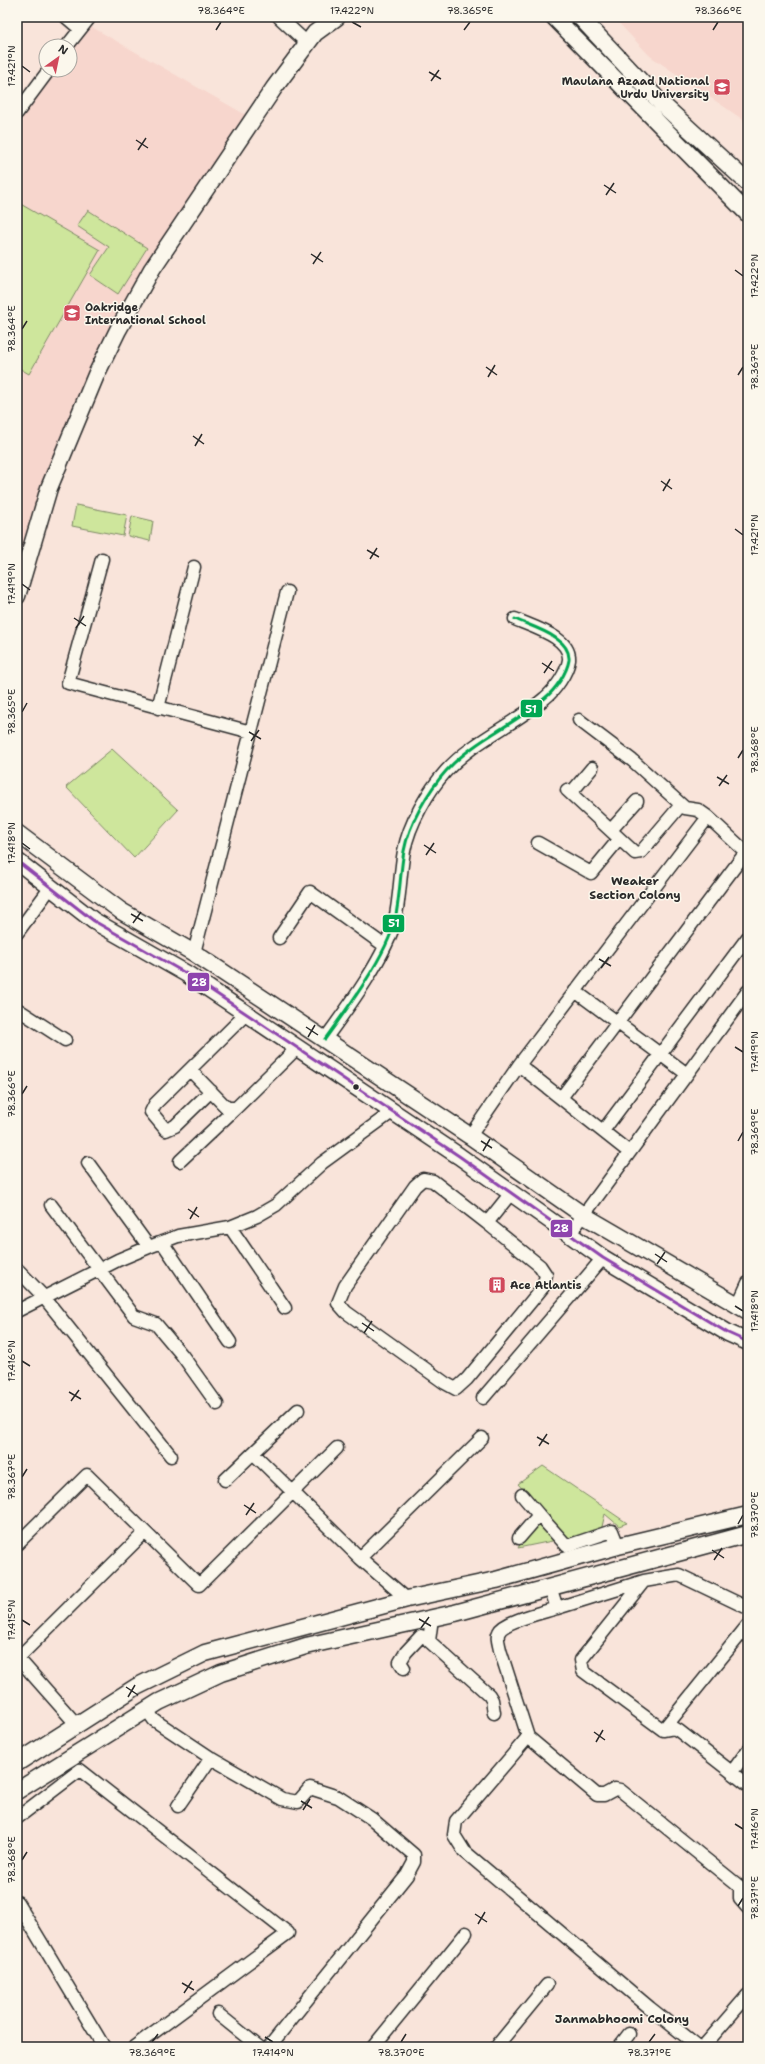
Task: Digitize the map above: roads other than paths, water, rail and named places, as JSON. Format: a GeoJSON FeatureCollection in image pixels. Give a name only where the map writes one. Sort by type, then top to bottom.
{"type":"FeatureCollection","features":[{"type":"Feature","properties":{"kind":"main road"},"geometry":{"type":"LineString","coordinates":[[17,596],[49,488],[96,375],[118,330],[152,269],[274,88],[315,33],[337,17]]}},
{"type":"Feature","properties":{"kind":"main road"},"geometry":{"type":"LineString","coordinates":[[554,17],[748,214]]}},
{"type":"Feature","properties":{"kind":"main road"},"geometry":{"type":"LineString","coordinates":[[580,17],[662,104],[748,183]]}},
{"type":"Feature","properties":{"kind":"main road"},"geometry":{"type":"LineString","coordinates":[[17,833],[121,911],[194,953],[325,1039],[470,1136],[583,1215],[743,1309]]}},
{"type":"Feature","properties":{"kind":"main road"},"geometry":{"type":"LineString","coordinates":[[17,861],[94,921],[187,974],[511,1193],[603,1258],[722,1329],[748,1342]]}},
{"type":"Feature","properties":{"kind":"main road"},"geometry":{"type":"LineString","coordinates":[[17,1763],[136,1688],[206,1653],[407,1599],[496,1580],[618,1546],[748,1515]]}},
{"type":"Feature","properties":{"kind":"main road"},"geometry":{"type":"LineString","coordinates":[[22,1788],[159,1702],[221,1673],[298,1648],[422,1633],[432,1618],[748,1534]]}},
{"type":"Feature","properties":{"kind":"main road"},"geometry":{"type":"LineString","coordinates":[[294,1629],[298,1648]]}},
{"type":"Feature","properties":{"kind":"street"},"geometry":{"type":"LineString","coordinates":[[66,17],[80,29]]}},
{"type":"Feature","properties":{"kind":"street"},"geometry":{"type":"LineString","coordinates":[[73,38],[90,17]]}},
{"type":"Feature","properties":{"kind":"street"},"geometry":{"type":"LineString","coordinates":[[279,17],[307,43]]}},
{"type":"Feature","properties":{"kind":"street"},"geometry":{"type":"LineString","coordinates":[[17,113],[43,78]]}},
{"type":"Feature","properties":{"kind":"street"},"geometry":{"type":"LineString","coordinates":[[102,559],[68,683],[251,732]]}},
{"type":"Feature","properties":{"kind":"street"},"geometry":{"type":"LineString","coordinates":[[158,708],[194,568]]}},
{"type":"Feature","properties":{"kind":"street"},"geometry":{"type":"LineString","coordinates":[[194,953],[287,592]]}},
{"type":"Feature","properties":{"kind":"street"},"geometry":{"type":"LineString","coordinates":[[325,1039],[346,1012],[384,946],[395,920],[404,849],[425,800],[446,772],[467,752],[545,698],[554,689],[564,674],[568,660],[567,647],[560,640],[515,619]]}},
{"type":"Feature","properties":{"kind":"street"},"geometry":{"type":"LineString","coordinates":[[561,1098],[747,853],[708,817],[698,810],[689,810],[681,805],[633,761],[579,720]]}},
{"type":"Feature","properties":{"kind":"street"},"geometry":{"type":"LineString","coordinates":[[592,768],[569,792],[635,853],[641,852],[681,805]]}},
{"type":"Feature","properties":{"kind":"street"},"geometry":{"type":"LineString","coordinates":[[538,843],[591,873],[637,801]]}},
{"type":"Feature","properties":{"kind":"street"},"geometry":{"type":"LineString","coordinates":[[470,1136],[518,1065],[708,817]]}},
{"type":"Feature","properties":{"kind":"street"},"geometry":{"type":"LineString","coordinates":[[17,933],[51,887]]}},
{"type":"Feature","properties":{"kind":"street"},"geometry":{"type":"LineString","coordinates":[[280,938],[310,892],[384,946]]}},
{"type":"Feature","properties":{"kind":"street"},"geometry":{"type":"LineString","coordinates":[[603,1131],[748,937]]}},
{"type":"Feature","properties":{"kind":"street"},"geometry":{"type":"LineString","coordinates":[[575,991],[687,1074]]}},
{"type":"Feature","properties":{"kind":"street"},"geometry":{"type":"LineString","coordinates":[[569,1235],[748,991]]}},
{"type":"Feature","properties":{"kind":"street"},"geometry":{"type":"LineString","coordinates":[[17,1009],[65,1040]]}},
{"type":"Feature","properties":{"kind":"street"},"geometry":{"type":"LineString","coordinates":[[211,1091],[175,1126],[166,1130],[151,1112],[155,1104],[246,1014]]}},
{"type":"Feature","properties":{"kind":"street"},"geometry":{"type":"LineString","coordinates":[[180,1161],[298,1048]]}},
{"type":"Feature","properties":{"kind":"street"},"geometry":{"type":"LineString","coordinates":[[518,1065],[630,1152]]}},
{"type":"Feature","properties":{"kind":"street"},"geometry":{"type":"LineString","coordinates":[[190,1070],[227,1108],[236,1108]]}},
{"type":"Feature","properties":{"kind":"street"},"geometry":{"type":"LineString","coordinates":[[17,1311],[44,1296],[149,1247],[178,1236],[230,1227],[276,1205],[322,1164],[392,1112]]}},
{"type":"Feature","properties":{"kind":"street"},"geometry":{"type":"LineString","coordinates":[[88,1164],[149,1247]]}},
{"type":"Feature","properties":{"kind":"street"},"geometry":{"type":"LineString","coordinates":[[423,1179],[433,1181],[487,1223],[540,1266],[546,1276],[543,1287],[467,1379],[456,1389],[445,1383],[346,1312],[338,1303],[345,1286],[415,1186],[423,1179]]}},
{"type":"Feature","properties":{"kind":"street"},"geometry":{"type":"LineString","coordinates":[[487,1223],[511,1193]]}},
{"type":"Feature","properties":{"kind":"street"},"geometry":{"type":"LineString","coordinates":[[51,1204],[134,1316],[156,1324],[182,1355],[217,1404]]}},
{"type":"Feature","properties":{"kind":"street"},"geometry":{"type":"LineString","coordinates":[[230,1227],[285,1308]]}},
{"type":"Feature","properties":{"kind":"street"},"geometry":{"type":"LineString","coordinates":[[162,1242],[230,1342]]}},
{"type":"Feature","properties":{"kind":"street"},"geometry":{"type":"LineString","coordinates":[[484,1398],[603,1258]]}},
{"type":"Feature","properties":{"kind":"street"},"geometry":{"type":"LineString","coordinates":[[18,1270],[44,1296],[171,1456]]}},
{"type":"Feature","properties":{"kind":"street"},"geometry":{"type":"LineString","coordinates":[[743,1309],[748,1283]]}},
{"type":"Feature","properties":{"kind":"street"},"geometry":{"type":"LineString","coordinates":[[226,1480],[298,1410]]}},
{"type":"Feature","properties":{"kind":"street"},"geometry":{"type":"LineString","coordinates":[[360,1558],[482,1438]]}},
{"type":"Feature","properties":{"kind":"street"},"geometry":{"type":"LineString","coordinates":[[17,1544],[87,1475],[199,1585],[337,1448]]}},
{"type":"Feature","properties":{"kind":"street"},"geometry":{"type":"LineString","coordinates":[[253,1454],[360,1558],[407,1599]]}},
{"type":"Feature","properties":{"kind":"street"},"geometry":{"type":"LineString","coordinates":[[522,1495],[567,1546],[612,1531],[618,1546]]}},
{"type":"Feature","properties":{"kind":"street"},"geometry":{"type":"LineString","coordinates":[[519,1538],[539,1515]]}},
{"type":"Feature","properties":{"kind":"street"},"geometry":{"type":"LineString","coordinates":[[77,1725],[18,1657],[145,1532]]}},
{"type":"Feature","properties":{"kind":"street"},"geometry":{"type":"LineString","coordinates":[[748,1608],[680,1575],[644,1581],[508,1624],[500,1629],[498,1636],[500,1650],[528,1737],[597,1795],[604,1795],[615,1788],[620,1790],[740,1887],[740,1899],[748,1908]]}},
{"type":"Feature","properties":{"kind":"street"},"geometry":{"type":"LineString","coordinates":[[644,1581],[580,1660],[580,1666],[583,1671],[663,1730],[674,1728],[679,1731],[748,1785]]}},
{"type":"Feature","properties":{"kind":"street"},"geometry":{"type":"LineString","coordinates":[[568,1582],[576,1603]]}},
{"type":"Feature","properties":{"kind":"street"},"geometry":{"type":"LineString","coordinates":[[550,1587],[557,1608]]}},
{"type":"Feature","properties":{"kind":"street"},"geometry":{"type":"LineString","coordinates":[[404,1668],[400,1662],[432,1618]]}},
{"type":"Feature","properties":{"kind":"street"},"geometry":{"type":"LineString","coordinates":[[663,1730],[748,1625]]}},
{"type":"Feature","properties":{"kind":"street"},"geometry":{"type":"LineString","coordinates":[[422,1633],[489,1695],[492,1700],[494,1713]]}},
{"type":"Feature","properties":{"kind":"street"},"geometry":{"type":"LineString","coordinates":[[147,1710],[154,1720],[211,1758],[282,1799],[298,1802],[310,1788],[338,1797],[372,1819],[414,1855],[414,1862],[407,1875],[269,2047]]}},
{"type":"Feature","properties":{"kind":"street"},"geometry":{"type":"LineString","coordinates":[[528,1737],[456,1821],[454,1836],[464,1852],[650,2008],[699,2047]]}},
{"type":"Feature","properties":{"kind":"street"},"geometry":{"type":"LineString","coordinates":[[732,1772],[748,1750]]}},
{"type":"Feature","properties":{"kind":"street"},"geometry":{"type":"LineString","coordinates":[[178,1806],[211,1758]]}},
{"type":"Feature","properties":{"kind":"street"},"geometry":{"type":"LineString","coordinates":[[17,1818],[80,1770],[288,1933],[134,2047]]}},
{"type":"Feature","properties":{"kind":"street"},"geometry":{"type":"LineString","coordinates":[[22,1788],[43,1799]]}},
{"type":"Feature","properties":{"kind":"street"},"geometry":{"type":"LineString","coordinates":[[22,1788],[30,1808]]}},
{"type":"Feature","properties":{"kind":"street"},"geometry":{"type":"LineString","coordinates":[[17,1902],[104,2047]]}},
{"type":"Feature","properties":{"kind":"street"},"geometry":{"type":"LineString","coordinates":[[373,2047],[466,1932]]}},
{"type":"Feature","properties":{"kind":"street"},"geometry":{"type":"LineString","coordinates":[[496,2047],[547,1985]]}},
{"type":"Feature","properties":{"kind":"street"},"geometry":{"type":"LineString","coordinates":[[703,2047],[748,1995]]}},
{"type":"Feature","properties":{"kind":"street"},"geometry":{"type":"LineString","coordinates":[[218,2014],[259,2047]]}},
{"type":"Feature","properties":{"kind":"street"},"geometry":{"type":"LineString","coordinates":[[619,2047],[630,2034]]}},
{"type":"Feature","properties":{"kind":"place","name":"Maulana Azaad National Urdu University"},"geometry":{"type":"Point","coordinates":[722,87]}},
{"type":"Feature","properties":{"kind":"place","name":"Oakridge International School"},"geometry":{"type":"Point","coordinates":[72,313]}},
{"type":"Feature","properties":{"kind":"place","name":"Ace Atlantis"},"geometry":{"type":"Point","coordinates":[497,1285]}},
{"type":"Feature","properties":{"kind":"district","name":"Weaker Section Colony"},"geometry":{"type":"Point","coordinates":[635,888]}},
{"type":"Feature","properties":{"kind":"district","name":"Janmabhoomi Colony"},"geometry":{"type":"Point","coordinates":[622,2019]}}]}
